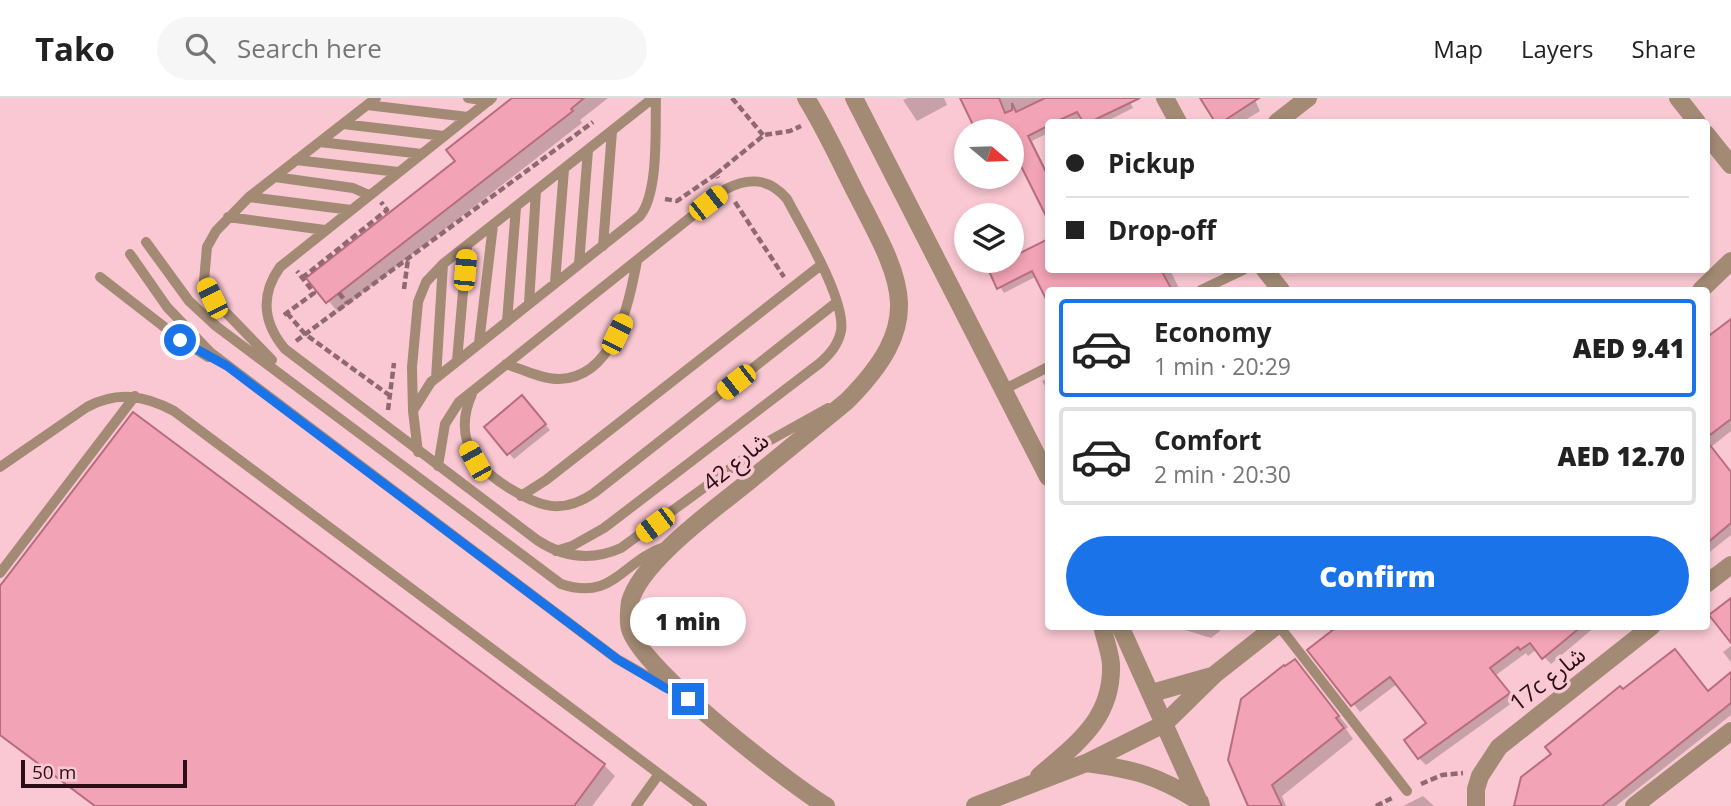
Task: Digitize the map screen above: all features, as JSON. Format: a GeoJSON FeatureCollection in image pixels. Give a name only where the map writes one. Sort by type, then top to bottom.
{"type":"FeatureCollection","features":[{"type":"Feature","properties":{"kind":"street"},"geometry":{"type":"LineString","coordinates":[[855,98],[1045,471]]}},
{"type":"Feature","properties":{"kind":"street"},"geometry":{"type":"LineString","coordinates":[[1165,98],[1176,119]]}},
{"type":"Feature","properties":{"kind":"street"},"geometry":{"type":"LineString","coordinates":[[1282,119],[1308,98]]}},
{"type":"Feature","properties":{"kind":"street"},"geometry":{"type":"LineString","coordinates":[[1678,98],[1696,119]]}},
{"type":"Feature","properties":{"kind":"street","name":"شارع 42"},"geometry":{"type":"LineString","coordinates":[[810,106],[889,256],[898,287],[899,319],[889,349],[872,375],[847,401],[673,544],[640,581],[630,602],[629,628],[641,648],[688,699],[804,793],[826,806]]}},
{"type":"Feature","properties":{"kind":"street"},"geometry":{"type":"LineString","coordinates":[[1710,139],[1731,165]]}},
{"type":"Feature","properties":{"kind":"street"},"geometry":{"type":"LineString","coordinates":[[1707,285],[1731,261]]}},
{"type":"Feature","properties":{"kind":"street"},"geometry":{"type":"LineString","coordinates":[[1707,285],[1731,272]]}},
{"type":"Feature","properties":{"kind":"street"},"geometry":{"type":"LineString","coordinates":[[1267,273],[1279,287]]}},
{"type":"Feature","properties":{"kind":"street"},"geometry":{"type":"LineString","coordinates":[[1710,581],[1731,565]]}},
{"type":"Feature","properties":{"kind":"street"},"geometry":{"type":"LineString","coordinates":[[1032,783],[1088,733],[1107,701],[1111,664],[1103,630]]}},
{"type":"Feature","properties":{"kind":"street"},"geometry":{"type":"LineString","coordinates":[[1122,630],[1200,804]]}},
{"type":"Feature","properties":{"kind":"street"},"geometry":{"type":"LineString","coordinates":[[975,806],[1086,763],[1164,724],[1214,675],[1272,630]]}},
{"type":"Feature","properties":{"kind":"street","name":"17c شارع"},"geometry":{"type":"LineString","coordinates":[[1480,776],[1499,747],[1647,630]]}},
{"type":"Feature","properties":{"kind":"street"},"geometry":{"type":"LineString","coordinates":[[1152,693],[1214,675]]}},
{"type":"Feature","properties":{"kind":"street"},"geometry":{"type":"LineString","coordinates":[[1634,806],[1731,731]]}},
{"type":"Feature","properties":{"kind":"street"},"geometry":{"type":"LineString","coordinates":[[1086,763],[1127,768],[1174,786],[1200,804]]}},
{"type":"Feature","properties":{"kind":"street"},"geometry":{"type":"LineString","coordinates":[[1476,806],[1476,789],[1480,776]]}},
{"type":"Feature","properties":{"kind":"lane"},"geometry":{"type":"LineString","coordinates":[[468,98],[491,99]]}},
{"type":"Feature","properties":{"kind":"lane"},"geometry":{"type":"LineString","coordinates":[[418,452],[413,411],[412,366],[418,302],[426,282],[443,264],[655,98]]}},
{"type":"Feature","properties":{"kind":"lane"},"geometry":{"type":"LineString","coordinates":[[413,411],[422,394],[436,378],[640,216],[650,197],[655,98]]}},
{"type":"Feature","properties":{"kind":"lane"},"geometry":{"type":"LineString","coordinates":[[491,99],[280,267],[266,295],[266,316],[276,338],[285,349],[537,540],[556,551],[582,557],[596,557],[621,548],[767,442],[806,419],[847,401]]}},
{"type":"Feature","properties":{"kind":"lane"},"geometry":{"type":"LineString","coordinates":[[293,383],[212,298],[204,281],[207,247],[216,231],[249,197],[371,102],[468,117]]}},
{"type":"Feature","properties":{"kind":"lane"},"geometry":{"type":"LineString","coordinates":[[342,124],[444,136]]}},
{"type":"Feature","properties":{"kind":"lane"},"geometry":{"type":"LineString","coordinates":[[603,246],[613,130]]}},
{"type":"Feature","properties":{"kind":"lane"},"geometry":{"type":"LineString","coordinates":[[320,142],[422,154]]}},
{"type":"Feature","properties":{"kind":"lane"},"geometry":{"type":"LineString","coordinates":[[579,264],[588,150]]}},
{"type":"Feature","properties":{"kind":"lane"},"geometry":{"type":"LineString","coordinates":[[296,160],[398,172]]}},
{"type":"Feature","properties":{"kind":"lane"},"geometry":{"type":"LineString","coordinates":[[555,283],[564,169]]}},
{"type":"Feature","properties":{"kind":"lane"},"geometry":{"type":"LineString","coordinates":[[275,177],[353,188],[369,195]]}},
{"type":"Feature","properties":{"kind":"lane"},"geometry":{"type":"LineString","coordinates":[[438,466],[445,424],[459,402],[726,189],[738,183],[759,181],[779,190],[787,199],[837,302],[841,315],[838,342],[830,354],[604,528],[572,546],[556,551]]}},
{"type":"Feature","properties":{"kind":"lane"},"geometry":{"type":"LineString","coordinates":[[529,303],[536,191]]}},
{"type":"Feature","properties":{"kind":"lane"},"geometry":{"type":"LineString","coordinates":[[249,197],[351,209]]}},
{"type":"Feature","properties":{"kind":"lane"},"geometry":{"type":"LineString","coordinates":[[507,321],[516,207]]}},
{"type":"Feature","properties":{"kind":"lane"},"geometry":{"type":"LineString","coordinates":[[228,217],[325,230]]}},
{"type":"Feature","properties":{"kind":"lane"},"geometry":{"type":"LineString","coordinates":[[479,343],[493,225]]}},
{"type":"Feature","properties":{"kind":"lane"},"geometry":{"type":"LineString","coordinates":[[146,242],[178,287],[202,314],[561,584],[588,590],[602,586],[644,556],[673,544]]}},
{"type":"Feature","properties":{"kind":"lane"},"geometry":{"type":"LineString","coordinates":[[457,361],[467,246]]}},
{"type":"Feature","properties":{"kind":"lane"},"geometry":{"type":"LineString","coordinates":[[130,254],[180,323],[227,366],[617,659],[688,699]]}},
{"type":"Feature","properties":{"kind":"lane"},"geometry":{"type":"LineString","coordinates":[[506,364],[558,379],[568,378],[586,370],[608,347],[624,320],[636,261]]}},
{"type":"Feature","properties":{"kind":"lane"},"geometry":{"type":"LineString","coordinates":[[436,378],[443,264]]}},
{"type":"Feature","properties":{"kind":"lane"},"geometry":{"type":"LineString","coordinates":[[521,496],[546,480],[821,265]]}},
{"type":"Feature","properties":{"kind":"lane"},"geometry":{"type":"LineString","coordinates":[[1207,287],[1237,273]]}},
{"type":"Feature","properties":{"kind":"lane"},"geometry":{"type":"LineString","coordinates":[[100,277],[180,340],[227,366]]}},
{"type":"Feature","properties":{"kind":"lane"},"geometry":{"type":"LineString","coordinates":[[473,391],[464,418],[468,448],[475,461],[521,496],[547,506],[572,505],[584,500],[837,302]]}},
{"type":"Feature","properties":{"kind":"lane"},"geometry":{"type":"LineString","coordinates":[[1005,389],[1045,369]]}},
{"type":"Feature","properties":{"kind":"lane"},"geometry":{"type":"LineString","coordinates":[[0,467],[102,399],[135,396],[158,402],[174,411],[702,806]]}},
{"type":"Feature","properties":{"kind":"lane"},"geometry":{"type":"LineString","coordinates":[[0,573],[135,396]]}},
{"type":"Feature","properties":{"kind":"lane"},"geometry":{"type":"LineString","coordinates":[[1280,630],[1407,791]]}},
{"type":"Feature","properties":{"kind":"lane"},"geometry":{"type":"LineString","coordinates":[[636,806],[660,774]]}},
{"type":"Feature","properties":{"kind":"path"},"geometry":{"type":"LineString","coordinates":[[732,98],[764,135]]}},
{"type":"Feature","properties":{"kind":"path"},"geometry":{"type":"LineString","coordinates":[[716,174],[764,135],[790,131],[810,106]]}},
{"type":"Feature","properties":{"kind":"path"},"geometry":{"type":"LineString","coordinates":[[285,349],[604,114],[613,130]]}},
{"type":"Feature","properties":{"kind":"path"},"geometry":{"type":"LineString","coordinates":[[339,293],[347,303]]}},
{"type":"Feature","properties":{"kind":"path"},"geometry":{"type":"LineString","coordinates":[[287,313],[305,334],[390,396]]}},
{"type":"Feature","properties":{"kind":"path"},"geometry":{"type":"LineString","coordinates":[[1376,806],[1442,775],[1455,773],[1480,776]]}},
{"type":"Feature","properties":{"kind":"building"},"geometry":{"type":"Polygon","coordinates":[[[512,98],[584,98],[571,109],[573,111],[326,303],[306,278],[455,161],[446,150],[512,98]]]}},
{"type":"Feature","properties":{"kind":"building"},"geometry":{"type":"Polygon","coordinates":[[[960,98],[999,98],[1005,113],[1012,110],[1012,103],[1016,112],[1045,98],[1140,98],[1096,119],[1081,119],[1077,112],[1062,119],[1045,119],[1045,128],[1028,136],[1045,170],[1045,214],[1024,172],[1024,119],[970,119],[960,98]]]}},
{"type":"Feature","properties":{"kind":"building"},"geometry":{"type":"Polygon","coordinates":[[[1200,98],[1259,98],[1227,119],[1213,119],[1200,98]]]}},
{"type":"Feature","properties":{"kind":"building"},"geometry":{"type":"Polygon","coordinates":[[[1045,240],[1045,273],[1163,273],[1170,287],[1045,287],[1045,297],[1032,271],[997,289],[990,273],[1024,273],[1024,251],[1045,240]]]}},
{"type":"Feature","properties":{"kind":"building"},"geometry":{"type":"Polygon","coordinates":[[[1731,319],[1731,419],[1710,435],[1710,335],[1731,319]]]}},
{"type":"Feature","properties":{"kind":"building"},"geometry":{"type":"Polygon","coordinates":[[[522,395],[546,424],[507,455],[484,427],[522,395]]]}},
{"type":"Feature","properties":{"kind":"building"},"geometry":{"type":"Polygon","coordinates":[[[133,412],[605,764],[574,806],[95,806],[0,735],[0,586],[133,412]]]}},
{"type":"Feature","properties":{"kind":"building"},"geometry":{"type":"Polygon","coordinates":[[[1710,445],[1731,472],[1731,523],[1710,541],[1710,445]]]}},
{"type":"Feature","properties":{"kind":"building"},"geometry":{"type":"Polygon","coordinates":[[[1731,598],[1731,643],[1710,616],[1731,598]]]}},
{"type":"Feature","properties":{"kind":"building"},"geometry":{"type":"Polygon","coordinates":[[[1333,630],[1577,630],[1542,659],[1530,643],[1520,650],[1518,647],[1490,668],[1510,693],[1418,759],[1404,740],[1426,723],[1390,677],[1351,706],[1307,650],[1333,630]]]}},
{"type":"Feature","properties":{"kind":"building"},"geometry":{"type":"Polygon","coordinates":[[[1675,649],[1708,691],[1731,672],[1731,703],[1602,806],[1514,806],[1521,777],[1551,754],[1545,747],[1620,686],[1623,689],[1675,649]]]}},
{"type":"Feature","properties":{"kind":"building"},"geometry":{"type":"Polygon","coordinates":[[[1295,659],[1339,716],[1336,718],[1344,728],[1272,785],[1282,806],[1248,806],[1228,760],[1241,699],[1295,659]]]}},
{"type":"Feature","properties":{"kind":"route"},"geometry":{"type":"LineString","coordinates":[[180,340],[227,366],[617,659],[688,699]]}}]}
